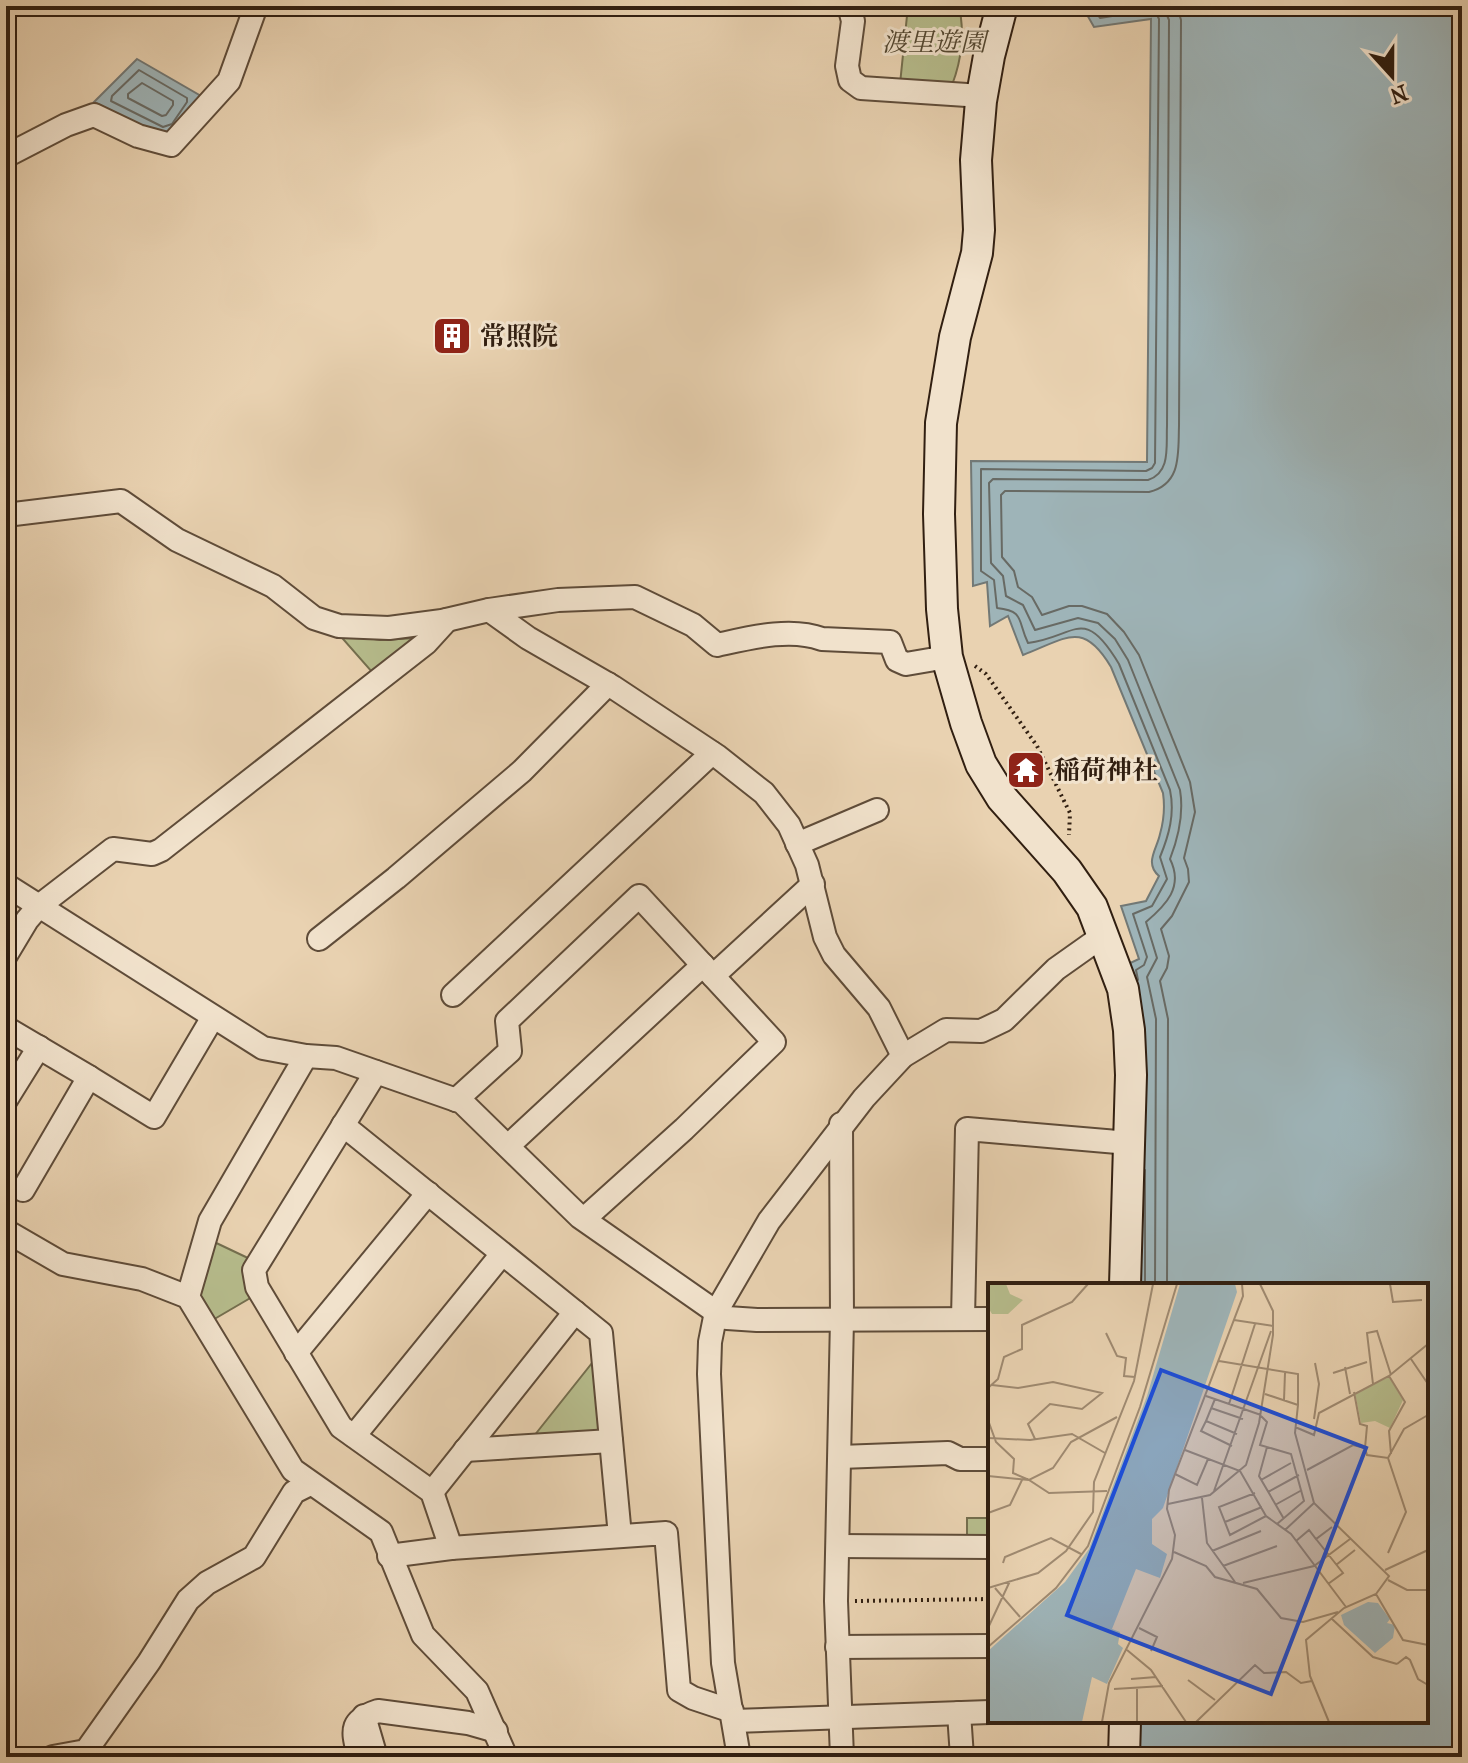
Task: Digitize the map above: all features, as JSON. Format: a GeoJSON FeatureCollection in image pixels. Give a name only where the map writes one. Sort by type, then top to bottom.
{"type":"FeatureCollection","features":[{"type":"Feature","properties":{"kind":"main road"},"geometry":{"type":"LineString","coordinates":[[1002,6],[982,96],[976,160],[977,253],[955,337],[941,423],[939,514],[947,657],[981,764],[1002,798],[1067,871],[1092,907],[1123,989],[1129,1030],[1125,1283]]}},
{"type":"Feature","properties":{"kind":"main road"},"geometry":{"type":"LineString","coordinates":[[1124,1757],[1125,1723]]}},
{"type":"Feature","properties":{"kind":"street"},"geometry":{"type":"LineString","coordinates":[[6,156],[66,125],[94,115],[138,136],[171,145],[229,81],[256,6]]}},
{"type":"Feature","properties":{"kind":"street"},"geometry":{"type":"LineString","coordinates":[[849,6],[853,21],[847,66],[850,80],[861,88],[982,96]]}},
{"type":"Feature","properties":{"kind":"street"},"geometry":{"type":"LineString","coordinates":[[6,515],[121,501],[177,540],[273,586],[314,618],[339,626],[366,628],[447,620],[558,600],[635,597],[693,625],[717,645],[769,635],[814,636],[890,642],[897,660],[906,664],[947,657]]}},
{"type":"Feature","properties":{"kind":"street"},"geometry":{"type":"LineString","coordinates":[[489,610],[528,638],[608,684],[712,753],[764,793],[789,825],[813,884],[825,937],[834,955],[879,1008],[903,1056]]}},
{"type":"Feature","properties":{"kind":"street"},"geometry":{"type":"LineString","coordinates":[[6,955],[39,906],[113,849],[152,854],[161,850],[426,643],[447,620]]}},
{"type":"Feature","properties":{"kind":"street"},"geometry":{"type":"LineString","coordinates":[[319,939],[522,771],[608,684]]}},
{"type":"Feature","properties":{"kind":"street"},"geometry":{"type":"LineString","coordinates":[[453,995],[712,753]]}},
{"type":"Feature","properties":{"kind":"street"},"geometry":{"type":"LineString","coordinates":[[797,844],[877,810]]}},
{"type":"Feature","properties":{"kind":"street"},"geometry":{"type":"LineString","coordinates":[[508,1146],[708,971],[813,884]]}},
{"type":"Feature","properties":{"kind":"street"},"geometry":{"type":"LineString","coordinates":[[6,885],[263,1048],[336,1058],[462,1102],[584,1219],[727,1318],[988,1319]]}},
{"type":"Feature","properties":{"kind":"street"},"geometry":{"type":"LineString","coordinates":[[456,1100],[510,1051],[507,1021],[639,896],[774,1042],[584,1219]]}},
{"type":"Feature","properties":{"kind":"street"},"geometry":{"type":"LineString","coordinates":[[739,1757],[723,1663],[709,1374],[716,1312],[769,1221],[841,1124],[903,1056],[946,1030],[981,1031],[1004,1020],[1056,969],[1104,935]]}},
{"type":"Feature","properties":{"kind":"street"},"geometry":{"type":"LineString","coordinates":[[6,1028],[154,1117],[213,1017]]}},
{"type":"Feature","properties":{"kind":"street"},"geometry":{"type":"LineString","coordinates":[[6,1100],[39,1047]]}},
{"type":"Feature","properties":{"kind":"street"},"geometry":{"type":"LineString","coordinates":[[188,1297],[210,1221],[306,1056]]}},
{"type":"Feature","properties":{"kind":"street"},"geometry":{"type":"LineString","coordinates":[[376,1072],[254,1270],[257,1287],[341,1427],[432,1492],[451,1548]]}},
{"type":"Feature","properties":{"kind":"street"},"geometry":{"type":"LineString","coordinates":[[23,1190],[89,1077]]}},
{"type":"Feature","properties":{"kind":"street"},"geometry":{"type":"LineString","coordinates":[[841,1124],[842,1319],[836,1601],[842,1757]]}},
{"type":"Feature","properties":{"kind":"street"},"geometry":{"type":"LineString","coordinates":[[343,1125],[601,1333],[620,1536]]}},
{"type":"Feature","properties":{"kind":"street"},"geometry":{"type":"LineString","coordinates":[[963,1319],[967,1129],[1129,1143]]}},
{"type":"Feature","properties":{"kind":"street"},"geometry":{"type":"LineString","coordinates":[[296,1353],[428,1193]]}},
{"type":"Feature","properties":{"kind":"street"},"geometry":{"type":"LineString","coordinates":[[6,1231],[63,1264],[142,1279],[188,1297],[293,1470],[381,1532],[423,1635],[477,1691],[506,1757]]}},
{"type":"Feature","properties":{"kind":"street"},"geometry":{"type":"LineString","coordinates":[[354,1436],[502,1254]]}},
{"type":"Feature","properties":{"kind":"street"},"geometry":{"type":"LineString","coordinates":[[432,1492],[575,1312]]}},
{"type":"Feature","properties":{"kind":"street"},"geometry":{"type":"LineString","coordinates":[[465,1450],[611,1441]]}},
{"type":"Feature","properties":{"kind":"street"},"geometry":{"type":"LineString","coordinates":[[840,1457],[948,1453],[960,1459],[988,1459]]}},
{"type":"Feature","properties":{"kind":"street"},"geometry":{"type":"LineString","coordinates":[[53,1757],[86,1751],[188,1600],[207,1583],[254,1557],[294,1492],[310,1484]]}},
{"type":"Feature","properties":{"kind":"street"},"geometry":{"type":"LineString","coordinates":[[389,1556],[451,1548],[666,1533],[679,1690],[693,1698],[733,1716],[988,1712]]}},
{"type":"Feature","properties":{"kind":"street"},"geometry":{"type":"LineString","coordinates":[[838,1546],[988,1547]]}},
{"type":"Feature","properties":{"kind":"street"},"geometry":{"type":"LineString","coordinates":[[837,1647],[988,1646]]}},
{"type":"Feature","properties":{"kind":"street"},"geometry":{"type":"LineString","coordinates":[[359,1757],[355,1724],[364,1716],[378,1711],[468,1723],[496,1731]]}},
{"type":"Feature","properties":{"kind":"street"},"geometry":{"type":"LineString","coordinates":[[959,1713],[962,1757]]}},
{"type":"Feature","properties":{"kind":"street"},"geometry":{"type":"LineString","coordinates":[[364,1716],[376,1757]]}},
{"type":"Feature","properties":{"kind":"path"},"geometry":{"type":"LineString","coordinates":[[947,657],[982,670],[1037,746],[1070,813],[1069,842]]}},
{"type":"Feature","properties":{"kind":"path"},"geometry":{"type":"LineString","coordinates":[[836,1601],[988,1599]]}},
{"type":"Feature","properties":{"kind":"green space","name":"渡里遊園"},"geometry":{"type":"Polygon","coordinates":[[[908,6],[959,6],[962,46],[952,85],[900,84],[908,6]]]}},
{"type":"Feature","properties":{"kind":"green space"},"geometry":{"type":"Polygon","coordinates":[[[349,635],[380,640],[417,638],[372,672],[343,639],[349,635]]]}},
{"type":"Feature","properties":{"kind":"green space"},"geometry":{"type":"Polygon","coordinates":[[[210,1240],[250,1259],[252,1297],[211,1321],[192,1294],[210,1240]]]}},
{"type":"Feature","properties":{"kind":"green space"},"geometry":{"type":"Polygon","coordinates":[[[596,1358],[603,1429],[596,1436],[530,1441],[596,1358]]]}},
{"type":"Feature","properties":{"kind":"green space"},"geometry":{"type":"Polygon","coordinates":[[[967,1518],[988,1518],[988,1537],[967,1537],[967,1518]]]}},
{"type":"Feature","properties":{"kind":"water"},"geometry":{"type":"Polygon","coordinates":[[[1082,6],[1462,6],[1462,1757],[1137,1757],[1137,1723],[1428,1723],[1428,1283],[1137,1283],[1126,965],[1139,959],[1121,906],[1146,901],[1159,876],[1152,861],[1162,824],[1163,793],[1111,667],[1101,652],[1092,643],[1073,637],[1023,655],[1008,616],[990,626],[987,582],[973,586],[971,461],[1147,462],[1151,19],[1094,27],[1082,6]]]}},
{"type":"Feature","properties":{"kind":"water"},"geometry":{"type":"Polygon","coordinates":[[[137,59],[201,96],[164,137],[94,102],[137,59]]]}},
{"type":"Feature","properties":{"kind":"place","name":"常照院"},"geometry":{"type":"Point","coordinates":[452,336]}},
{"type":"Feature","properties":{"kind":"place","name":"稲荷神社"},"geometry":{"type":"Point","coordinates":[1026,770]}}]}
